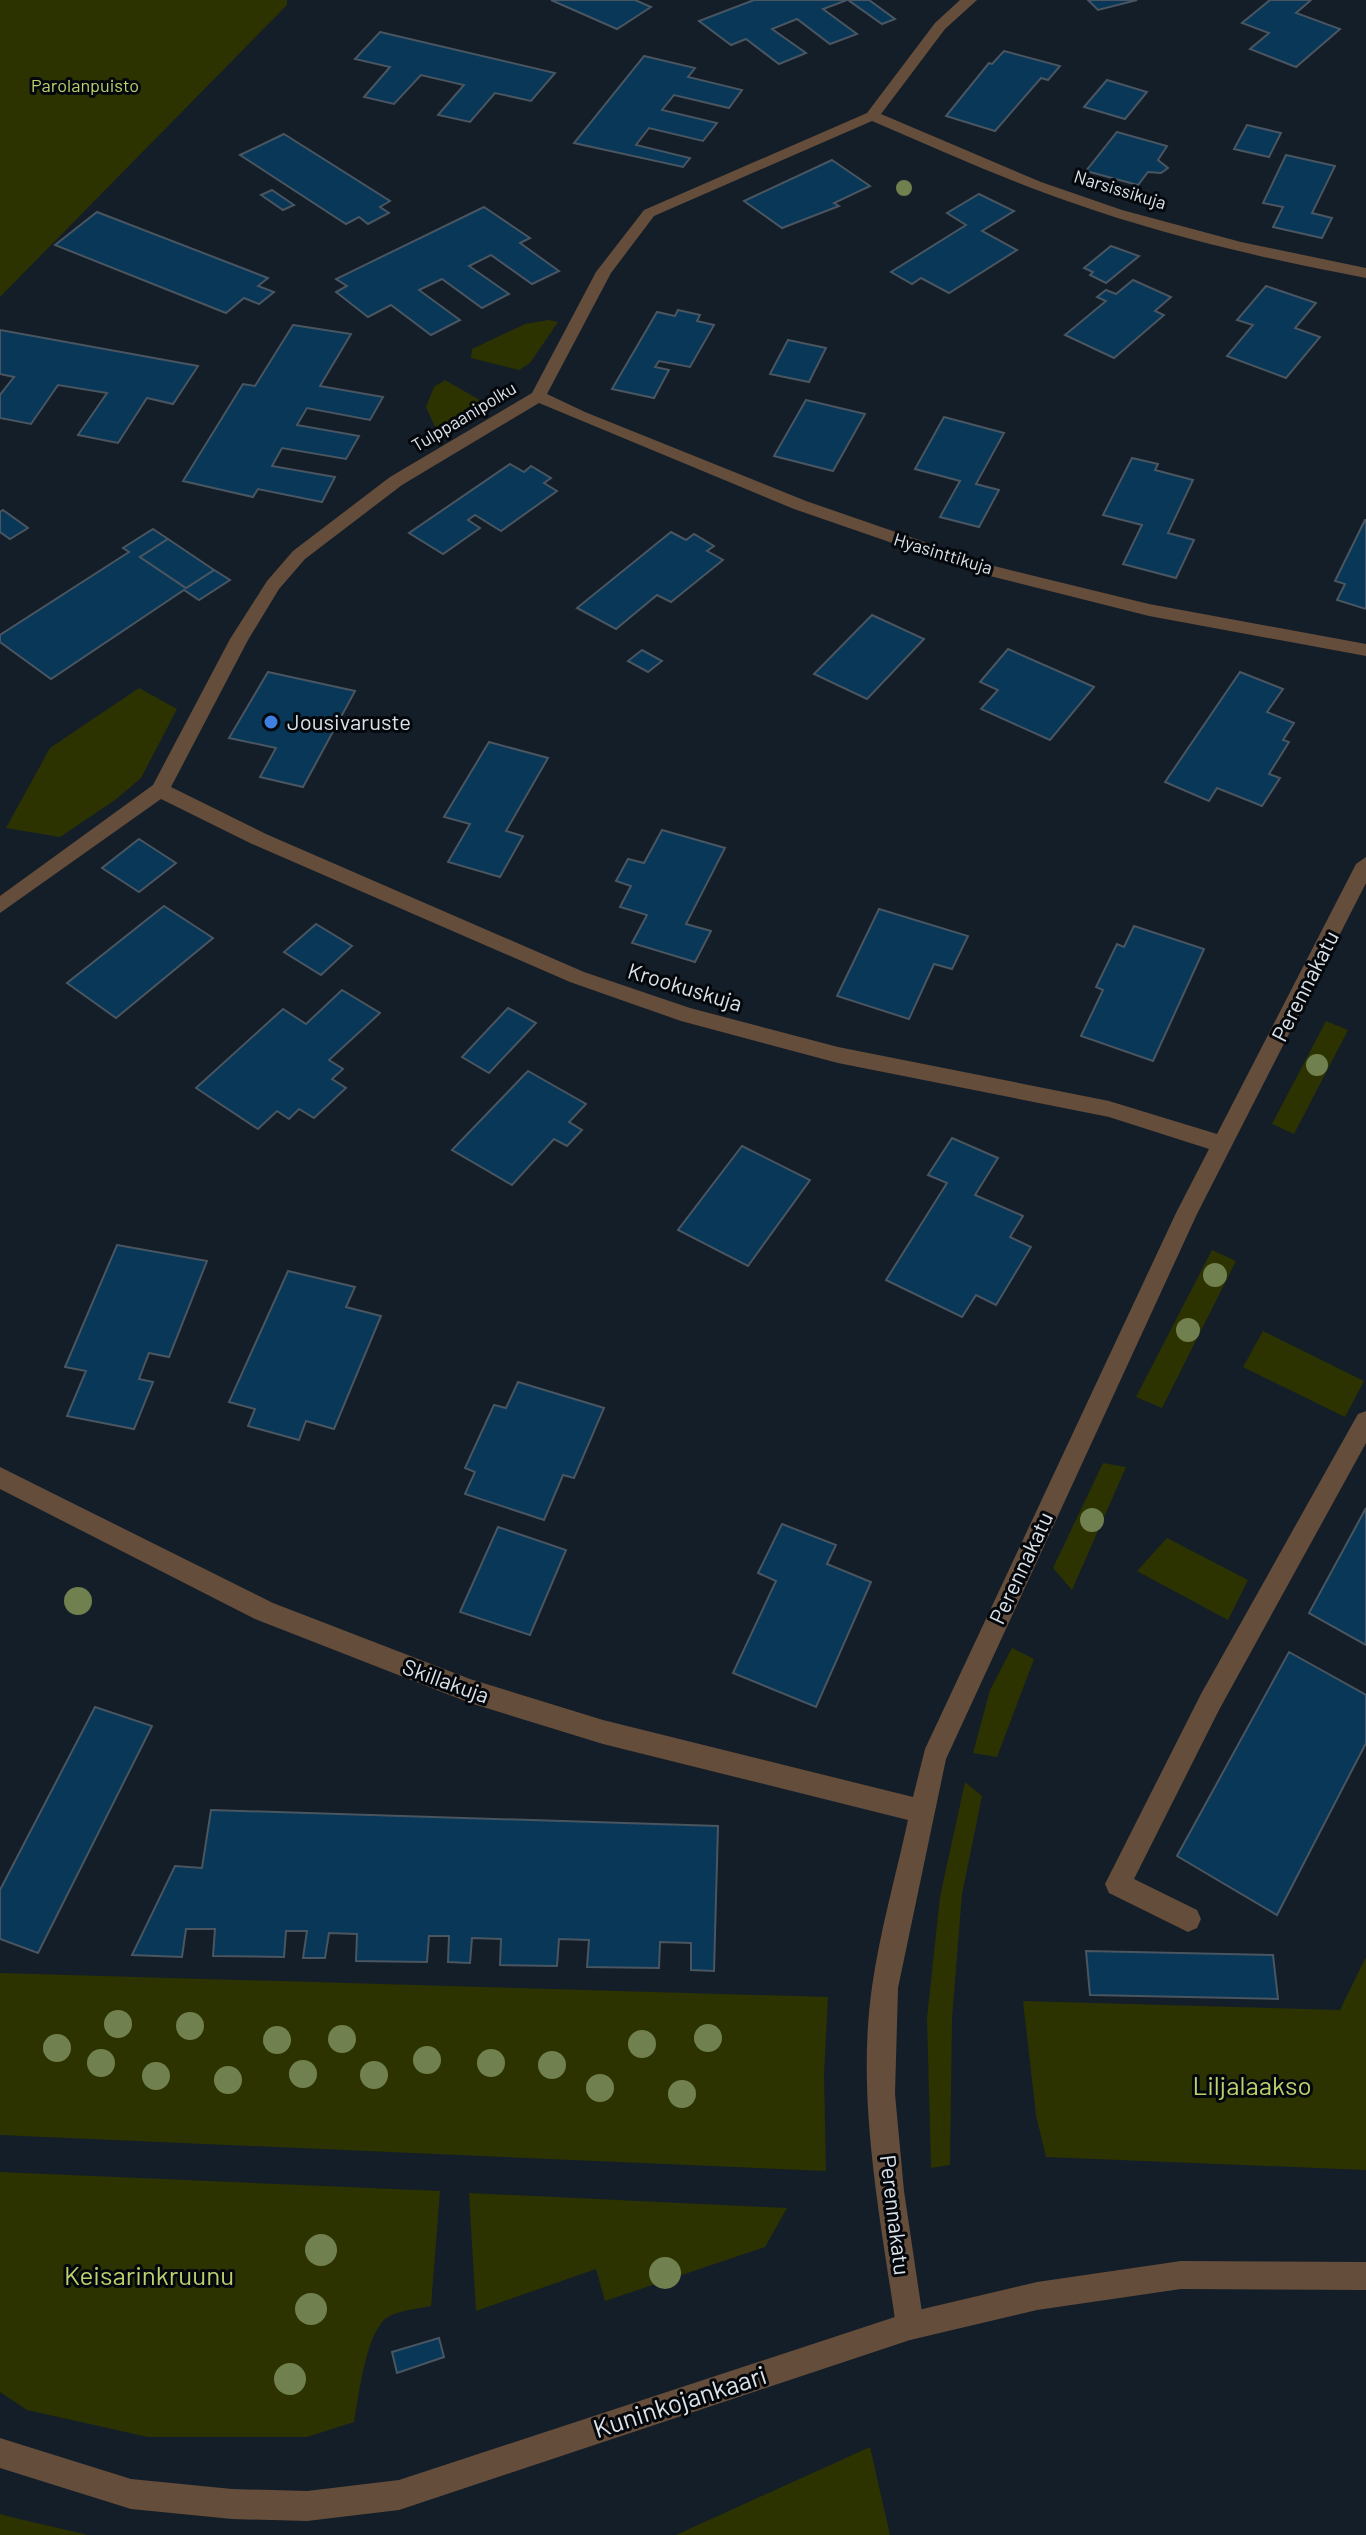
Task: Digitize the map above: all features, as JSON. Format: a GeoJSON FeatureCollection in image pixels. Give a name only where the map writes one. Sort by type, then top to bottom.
{"type":"FeatureCollection","features":[{"type":"Feature","properties":{"kind":"street","name":"Tulppaanipolku"},"geometry":{"type":"LineString","coordinates":[[0,906],[160,790],[239,639],[273,585],[299,555],[396,481],[538,396],[604,272],[649,213],[872,116],[940,26],[957,8],[970,0]]}},
{"type":"Feature","properties":{"kind":"street","name":"Narsissikuja"},"geometry":{"type":"LineString","coordinates":[[872,116],[1037,185],[1212,240],[1366,273]]}},
{"type":"Feature","properties":{"kind":"street","name":"Hyasinttikuja"},"geometry":{"type":"LineString","coordinates":[[538,396],[593,422],[846,522],[937,554],[1203,624],[1366,650]]}},
{"type":"Feature","properties":{"kind":"street","name":"Krookuskuja"},"geometry":{"type":"LineString","coordinates":[[160,790],[259,839],[536,960],[688,1015],[838,1055],[1109,1109],[1223,1145]]}},
{"type":"Feature","properties":{"kind":"street","name":"Perennakatu"},"geometry":{"type":"LineString","coordinates":[[910,2326],[890,2191],[881,2094],[885,1988],[920,1811],[934,1758],[1187,1213],[1366,864]]}},
{"type":"Feature","properties":{"kind":"street"},"geometry":{"type":"LineString","coordinates":[[1188,1919],[1118,1884],[1210,1702],[1366,1421]]}},
{"type":"Feature","properties":{"kind":"street","name":"Skillakuja"},"geometry":{"type":"LineString","coordinates":[[0,1477],[264,1611],[470,1691],[603,1732],[920,1811]]}},
{"type":"Feature","properties":{"kind":"street","name":"Kuninkojankaari"},"geometry":{"type":"LineString","coordinates":[[0,2453],[131,2494],[232,2504],[344,2504],[412,2491],[910,2326],[1037,2296],[1181,2275],[1366,2276]]}},
{"type":"Feature","properties":{"kind":"green space","name":"Parolanpuisto"},"geometry":{"type":"Polygon","coordinates":[[[0,0],[287,0],[287,5],[0,297],[0,0]]]}},
{"type":"Feature","properties":{"kind":"green space"},"geometry":{"type":"Polygon","coordinates":[[[549,320],[558,322],[530,363],[519,370],[471,358],[472,349],[525,324],[549,320]]]}},
{"type":"Feature","properties":{"kind":"green space"},"geometry":{"type":"Polygon","coordinates":[[[445,380],[483,402],[476,414],[450,430],[435,427],[426,407],[434,387],[445,380]]]}},
{"type":"Feature","properties":{"kind":"green space"},"geometry":{"type":"Polygon","coordinates":[[[139,688],[177,709],[141,778],[115,800],[60,837],[6,828],[50,748],[139,688]]]}},
{"type":"Feature","properties":{"kind":"green space"},"geometry":{"type":"Polygon","coordinates":[[[1326,1021],[1348,1030],[1294,1134],[1272,1124],[1326,1021]]]}},
{"type":"Feature","properties":{"kind":"green space"},"geometry":{"type":"Polygon","coordinates":[[[1212,1250],[1236,1261],[1162,1408],[1136,1397],[1212,1250]]]}},
{"type":"Feature","properties":{"kind":"green space"},"geometry":{"type":"Polygon","coordinates":[[[1263,1331],[1364,1381],[1345,1417],[1243,1367],[1263,1331]]]}},
{"type":"Feature","properties":{"kind":"green space"},"geometry":{"type":"Polygon","coordinates":[[[1103,1463],[1126,1467],[1072,1590],[1053,1568],[1103,1463]]]}},
{"type":"Feature","properties":{"kind":"green space"},"geometry":{"type":"Polygon","coordinates":[[[1167,1538],[1248,1580],[1228,1620],[1137,1571],[1167,1538]]]}},
{"type":"Feature","properties":{"kind":"green space"},"geometry":{"type":"Polygon","coordinates":[[[1012,1648],[1034,1659],[997,1757],[973,1753],[990,1690],[1012,1648]]]}},
{"type":"Feature","properties":{"kind":"green space"},"geometry":{"type":"Polygon","coordinates":[[[965,1782],[982,1796],[962,1894],[952,2018],[950,2165],[931,2168],[927,2018],[940,1897],[965,1782]]]}},
{"type":"Feature","properties":{"kind":"green space","name":"Liljalaakso"},"geometry":{"type":"Polygon","coordinates":[[[1366,1957],[1366,2170],[1046,2157],[1036,2115],[1023,2001],[1340,2010],[1366,1957]]]}},
{"type":"Feature","properties":{"kind":"green space"},"geometry":{"type":"Polygon","coordinates":[[[0,1973],[828,1997],[824,2075],[826,2171],[0,2135],[0,1973]]]}},
{"type":"Feature","properties":{"kind":"green space","name":"Keisarinkruunu"},"geometry":{"type":"Polygon","coordinates":[[[0,2172],[440,2191],[431,2306],[398,2313],[380,2324],[369,2349],[354,2422],[307,2437],[148,2437],[27,2410],[0,2392],[0,2172]]]}},
{"type":"Feature","properties":{"kind":"green space"},"geometry":{"type":"Polygon","coordinates":[[[469,2193],[787,2208],[765,2247],[605,2301],[596,2269],[476,2311],[469,2193]]]}},
{"type":"Feature","properties":{"kind":"green space"},"geometry":{"type":"Polygon","coordinates":[[[870,2447],[890,2535],[676,2535],[870,2447]]]}},
{"type":"Feature","properties":{"kind":"green space"},"geometry":{"type":"Polygon","coordinates":[[[0,2514],[11,2517],[88,2535],[0,2535],[0,2514]]]}},
{"type":"Feature","properties":{"kind":"building"},"geometry":{"type":"Polygon","coordinates":[[[551,0],[635,0],[651,7],[617,29],[551,0]]]}},
{"type":"Feature","properties":{"kind":"building"},"geometry":{"type":"Polygon","coordinates":[[[754,0],[847,0],[823,9],[857,34],[830,44],[797,19],[772,29],[806,53],[779,64],[746,39],[731,45],[699,21],[754,0]]]}},
{"type":"Feature","properties":{"kind":"building"},"geometry":{"type":"Polygon","coordinates":[[[848,0],[869,0],[895,19],[882,24],[848,0]]]}},
{"type":"Feature","properties":{"kind":"building"},"geometry":{"type":"Polygon","coordinates":[[[1088,0],[1137,0],[1098,10],[1088,0]]]}},
{"type":"Feature","properties":{"kind":"building"},"geometry":{"type":"Polygon","coordinates":[[[1270,0],[1311,0],[1296,13],[1340,29],[1296,67],[1250,49],[1269,33],[1242,23],[1270,0]]]}},
{"type":"Feature","properties":{"kind":"building"},"geometry":{"type":"Polygon","coordinates":[[[380,32],[555,73],[531,101],[495,93],[470,122],[438,115],[464,85],[421,75],[394,104],[364,97],[390,67],[355,59],[380,32]]]}},
{"type":"Feature","properties":{"kind":"building"},"geometry":{"type":"Polygon","coordinates":[[[1004,51],[1060,66],[1048,80],[1041,78],[995,131],[946,116],[989,63],[992,64],[1004,51]]]}},
{"type":"Feature","properties":{"kind":"building"},"geometry":{"type":"Polygon","coordinates":[[[644,56],[695,68],[688,77],[742,90],[729,108],[674,95],[662,110],[717,123],[703,141],[649,128],[636,145],[690,158],[683,167],[574,143],[644,56]]]}},
{"type":"Feature","properties":{"kind":"building"},"geometry":{"type":"Polygon","coordinates":[[[1107,80],[1147,92],[1125,119],[1084,107],[1107,80]]]}},
{"type":"Feature","properties":{"kind":"building"},"geometry":{"type":"Polygon","coordinates":[[[1247,125],[1281,133],[1269,157],[1234,149],[1247,125]]]}},
{"type":"Feature","properties":{"kind":"building"},"geometry":{"type":"Polygon","coordinates":[[[1117,132],[1167,146],[1158,160],[1168,168],[1161,173],[1148,172],[1138,185],[1086,171],[1117,132]]]}},
{"type":"Feature","properties":{"kind":"building"},"geometry":{"type":"Polygon","coordinates":[[[284,134],[390,201],[380,207],[389,213],[368,224],[359,217],[346,224],[240,155],[284,134]]]}},
{"type":"Feature","properties":{"kind":"building"},"geometry":{"type":"Polygon","coordinates":[[[1286,155],[1335,166],[1312,213],[1332,218],[1322,238],[1273,227],[1283,207],[1263,203],[1286,155]]]}},
{"type":"Feature","properties":{"kind":"building"},"geometry":{"type":"Polygon","coordinates":[[[832,160],[870,186],[834,203],[839,206],[782,228],[744,201],[832,160]]]}},
{"type":"Feature","properties":{"kind":"building"},"geometry":{"type":"Polygon","coordinates":[[[272,190],[294,205],[283,210],[261,195],[272,190]]]}},
{"type":"Feature","properties":{"kind":"building"},"geometry":{"type":"Polygon","coordinates":[[[979,194],[1014,211],[982,231],[1017,250],[949,293],[921,278],[912,284],[891,272],[966,225],[947,213],[979,194]]]}},
{"type":"Feature","properties":{"kind":"building"},"geometry":{"type":"Polygon","coordinates":[[[484,207],[530,238],[520,243],[559,271],[532,284],[491,255],[469,266],[509,294],[482,308],[442,279],[419,290],[460,320],[431,335],[391,305],[368,317],[336,292],[347,286],[336,279],[484,207]]]}},
{"type":"Feature","properties":{"kind":"building"},"geometry":{"type":"Polygon","coordinates":[[[97,212],[268,278],[258,286],[274,292],[259,304],[244,298],[226,313],[55,245],[97,212]]]}},
{"type":"Feature","properties":{"kind":"building"},"geometry":{"type":"Polygon","coordinates":[[[1111,246],[1139,256],[1106,283],[1090,275],[1093,272],[1084,268],[1111,246]]]}},
{"type":"Feature","properties":{"kind":"building"},"geometry":{"type":"Polygon","coordinates":[[[1133,280],[1171,297],[1155,311],[1164,315],[1114,358],[1065,335],[1106,301],[1097,297],[1106,290],[1116,294],[1133,280]]]}},
{"type":"Feature","properties":{"kind":"building"},"geometry":{"type":"Polygon","coordinates":[[[1266,286],[1316,303],[1295,328],[1320,337],[1286,378],[1227,356],[1253,325],[1237,320],[1266,286]]]}},
{"type":"Feature","properties":{"kind":"building"},"geometry":{"type":"Polygon","coordinates":[[[678,310],[700,315],[697,321],[714,325],[690,367],[659,361],[655,367],[669,370],[654,398],[612,389],[657,312],[675,316],[678,310]]]}},
{"type":"Feature","properties":{"kind":"building"},"geometry":{"type":"Polygon","coordinates":[[[293,325],[351,334],[320,386],[383,397],[370,420],[307,408],[297,425],[359,436],[346,459],[282,448],[272,466],[335,477],[322,502],[258,489],[253,497],[183,481],[243,384],[255,386],[293,325]]]}},
{"type":"Feature","properties":{"kind":"building"},"geometry":{"type":"Polygon","coordinates":[[[0,330],[198,366],[173,404],[147,398],[118,443],[78,435],[107,393],[58,385],[31,424],[0,418],[0,395],[14,377],[0,374],[0,330]]]}},
{"type":"Feature","properties":{"kind":"building"},"geometry":{"type":"Polygon","coordinates":[[[788,340],[826,348],[809,382],[770,374],[788,340]]]}},
{"type":"Feature","properties":{"kind":"building"},"geometry":{"type":"Polygon","coordinates":[[[806,400],[865,414],[833,471],[774,456],[806,400]]]}},
{"type":"Feature","properties":{"kind":"building"},"geometry":{"type":"Polygon","coordinates":[[[944,417],[1004,433],[976,484],[999,490],[979,527],[940,517],[960,481],[915,469],[944,417]]]}},
{"type":"Feature","properties":{"kind":"building"},"geometry":{"type":"Polygon","coordinates":[[[1132,458],[1158,464],[1155,470],[1193,480],[1168,533],[1194,540],[1176,578],[1123,564],[1142,525],[1103,515],[1132,458]]]}},
{"type":"Feature","properties":{"kind":"building"},"geometry":{"type":"Polygon","coordinates":[[[510,464],[524,472],[531,466],[551,478],[544,483],[557,491],[501,531],[475,515],[468,520],[480,528],[443,554],[409,533],[510,464]]]}},
{"type":"Feature","properties":{"kind":"building"},"geometry":{"type":"Polygon","coordinates":[[[3,510],[28,528],[10,539],[0,532],[0,512],[3,510]]]}},
{"type":"Feature","properties":{"kind":"building"},"geometry":{"type":"Polygon","coordinates":[[[1365,520],[1366,609],[1337,600],[1345,584],[1335,581],[1365,520]]]}},
{"type":"Feature","properties":{"kind":"building"},"geometry":{"type":"Polygon","coordinates":[[[153,529],[168,539],[140,557],[186,588],[214,570],[230,580],[199,600],[184,590],[51,679],[0,642],[0,635],[129,552],[123,548],[153,529]]]}},
{"type":"Feature","properties":{"kind":"building"},"geometry":{"type":"Polygon","coordinates":[[[671,532],[686,540],[694,534],[714,546],[707,551],[723,560],[671,602],[657,595],[616,629],[577,608],[671,532]]]}},
{"type":"Feature","properties":{"kind":"building"},"geometry":{"type":"Polygon","coordinates":[[[168,539],[214,570],[186,588],[140,557],[168,539]]]}},
{"type":"Feature","properties":{"kind":"building"},"geometry":{"type":"Polygon","coordinates":[[[872,615],[924,639],[867,699],[814,674],[872,615]]]}},
{"type":"Feature","properties":{"kind":"building"},"geometry":{"type":"Polygon","coordinates":[[[1008,649],[1094,687],[1050,740],[981,709],[998,690],[980,682],[1008,649]]]}},
{"type":"Feature","properties":{"kind":"building"},"geometry":{"type":"Polygon","coordinates":[[[642,650],[662,661],[648,672],[628,661],[642,650]]]}},
{"type":"Feature","properties":{"kind":"building"},"geometry":{"type":"Polygon","coordinates":[[[268,672],[355,691],[303,787],[260,777],[276,748],[229,738],[268,672]]]}},
{"type":"Feature","properties":{"kind":"building"},"geometry":{"type":"Polygon","coordinates":[[[1240,672],[1283,689],[1267,712],[1294,723],[1283,740],[1289,742],[1269,774],[1280,778],[1262,806],[1217,788],[1209,801],[1165,782],[1240,672]]]}},
{"type":"Feature","properties":{"kind":"building"},"geometry":{"type":"Polygon","coordinates":[[[489,742],[548,758],[506,831],[523,836],[500,877],[448,862],[470,824],[444,817],[489,742]]]}},
{"type":"Feature","properties":{"kind":"building"},"geometry":{"type":"Polygon","coordinates":[[[662,830],[725,848],[686,924],[711,931],[695,962],[632,943],[647,915],[620,907],[631,886],[616,881],[628,859],[644,863],[662,830]]]}},
{"type":"Feature","properties":{"kind":"building"},"geometry":{"type":"Polygon","coordinates":[[[139,839],[176,863],[139,892],[102,868],[139,839]]]}},
{"type":"Feature","properties":{"kind":"building"},"geometry":{"type":"Polygon","coordinates":[[[164,906],[213,938],[116,1018],[67,983],[164,906]]]}},
{"type":"Feature","properties":{"kind":"building"},"geometry":{"type":"Polygon","coordinates":[[[879,909],[968,936],[952,969],[934,964],[909,1019],[837,996],[879,909]]]}},
{"type":"Feature","properties":{"kind":"building"},"geometry":{"type":"Polygon","coordinates":[[[316,924],[352,946],[321,975],[284,952],[316,924]]]}},
{"type":"Feature","properties":{"kind":"building"},"geometry":{"type":"Polygon","coordinates":[[[1134,926],[1204,949],[1153,1061],[1081,1036],[1103,990],[1096,987],[1117,944],[1124,947],[1134,926]]]}},
{"type":"Feature","properties":{"kind":"building"},"geometry":{"type":"Polygon","coordinates":[[[342,990],[380,1013],[329,1060],[343,1069],[332,1079],[346,1088],[314,1118],[299,1109],[289,1119],[277,1111],[258,1129],[196,1088],[283,1009],[306,1024],[342,990]]]}},
{"type":"Feature","properties":{"kind":"building"},"geometry":{"type":"Polygon","coordinates":[[[508,1008],[536,1023],[489,1073],[462,1057],[508,1008]]]}},
{"type":"Feature","properties":{"kind":"building"},"geometry":{"type":"Polygon","coordinates":[[[528,1071],[586,1104],[569,1122],[582,1130],[567,1146],[554,1139],[512,1185],[452,1150],[528,1071]]]}},
{"type":"Feature","properties":{"kind":"building"},"geometry":{"type":"Polygon","coordinates":[[[952,1138],[998,1158],[975,1195],[1023,1216],[1010,1237],[1031,1247],[996,1305],[976,1295],[962,1317],[886,1280],[947,1183],[928,1175],[952,1138]]]}},
{"type":"Feature","properties":{"kind":"building"},"geometry":{"type":"Polygon","coordinates":[[[742,1146],[810,1180],[748,1266],[678,1230],[742,1146]]]}},
{"type":"Feature","properties":{"kind":"building"},"geometry":{"type":"Polygon","coordinates":[[[117,1245],[207,1261],[169,1357],[149,1353],[139,1379],[153,1382],[134,1429],[67,1416],[86,1371],[65,1367],[117,1245]]]}},
{"type":"Feature","properties":{"kind":"building"},"geometry":{"type":"Polygon","coordinates":[[[288,1271],[355,1287],[346,1307],[381,1316],[334,1429],[306,1421],[299,1440],[248,1426],[255,1409],[229,1402],[288,1271]]]}},
{"type":"Feature","properties":{"kind":"building"},"geometry":{"type":"Polygon","coordinates":[[[518,1382],[604,1408],[574,1478],[563,1475],[544,1520],[465,1494],[475,1472],[465,1468],[494,1405],[506,1408],[518,1382]]]}},
{"type":"Feature","properties":{"kind":"building"},"geometry":{"type":"Polygon","coordinates":[[[1366,1508],[1366,1645],[1309,1613],[1366,1508]]]}},
{"type":"Feature","properties":{"kind":"building"},"geometry":{"type":"Polygon","coordinates":[[[782,1524],[836,1545],[827,1564],[871,1582],[816,1707],[733,1673],[776,1581],[758,1573],[782,1524]]]}},
{"type":"Feature","properties":{"kind":"building"},"geometry":{"type":"Polygon","coordinates":[[[498,1527],[566,1550],[530,1635],[460,1612],[498,1527]]]}},
{"type":"Feature","properties":{"kind":"building"},"geometry":{"type":"Polygon","coordinates":[[[1289,1652],[1366,1695],[1366,1743],[1277,1915],[1177,1856],[1289,1652]]]}},
{"type":"Feature","properties":{"kind":"building"},"geometry":{"type":"Polygon","coordinates":[[[95,1707],[152,1726],[38,1953],[0,1939],[0,1890],[95,1707]]]}},
{"type":"Feature","properties":{"kind":"building"},"geometry":{"type":"Polygon","coordinates":[[[211,1810],[718,1826],[714,1971],[691,1970],[691,1943],[660,1942],[659,1968],[587,1967],[589,1940],[559,1939],[557,1966],[500,1965],[501,1939],[472,1938],[470,1963],[448,1962],[449,1936],[429,1936],[427,1962],[356,1961],[357,1934],[329,1933],[325,1958],[303,1958],[307,1931],[286,1931],[284,1957],[213,1956],[215,1929],[186,1929],[182,1957],[132,1955],[175,1866],[202,1868],[211,1810]]]}},
{"type":"Feature","properties":{"kind":"building"},"geometry":{"type":"Polygon","coordinates":[[[1086,1951],[1273,1955],[1278,1999],[1090,1995],[1086,1951]]]}},
{"type":"Feature","properties":{"kind":"building"},"geometry":{"type":"Polygon","coordinates":[[[439,2338],[444,2357],[397,2373],[392,2352],[439,2338]]]}},
{"type":"Feature","properties":{"kind":"place","name":"Jousivaruste"},"geometry":{"type":"Point","coordinates":[271,722]}}]}
